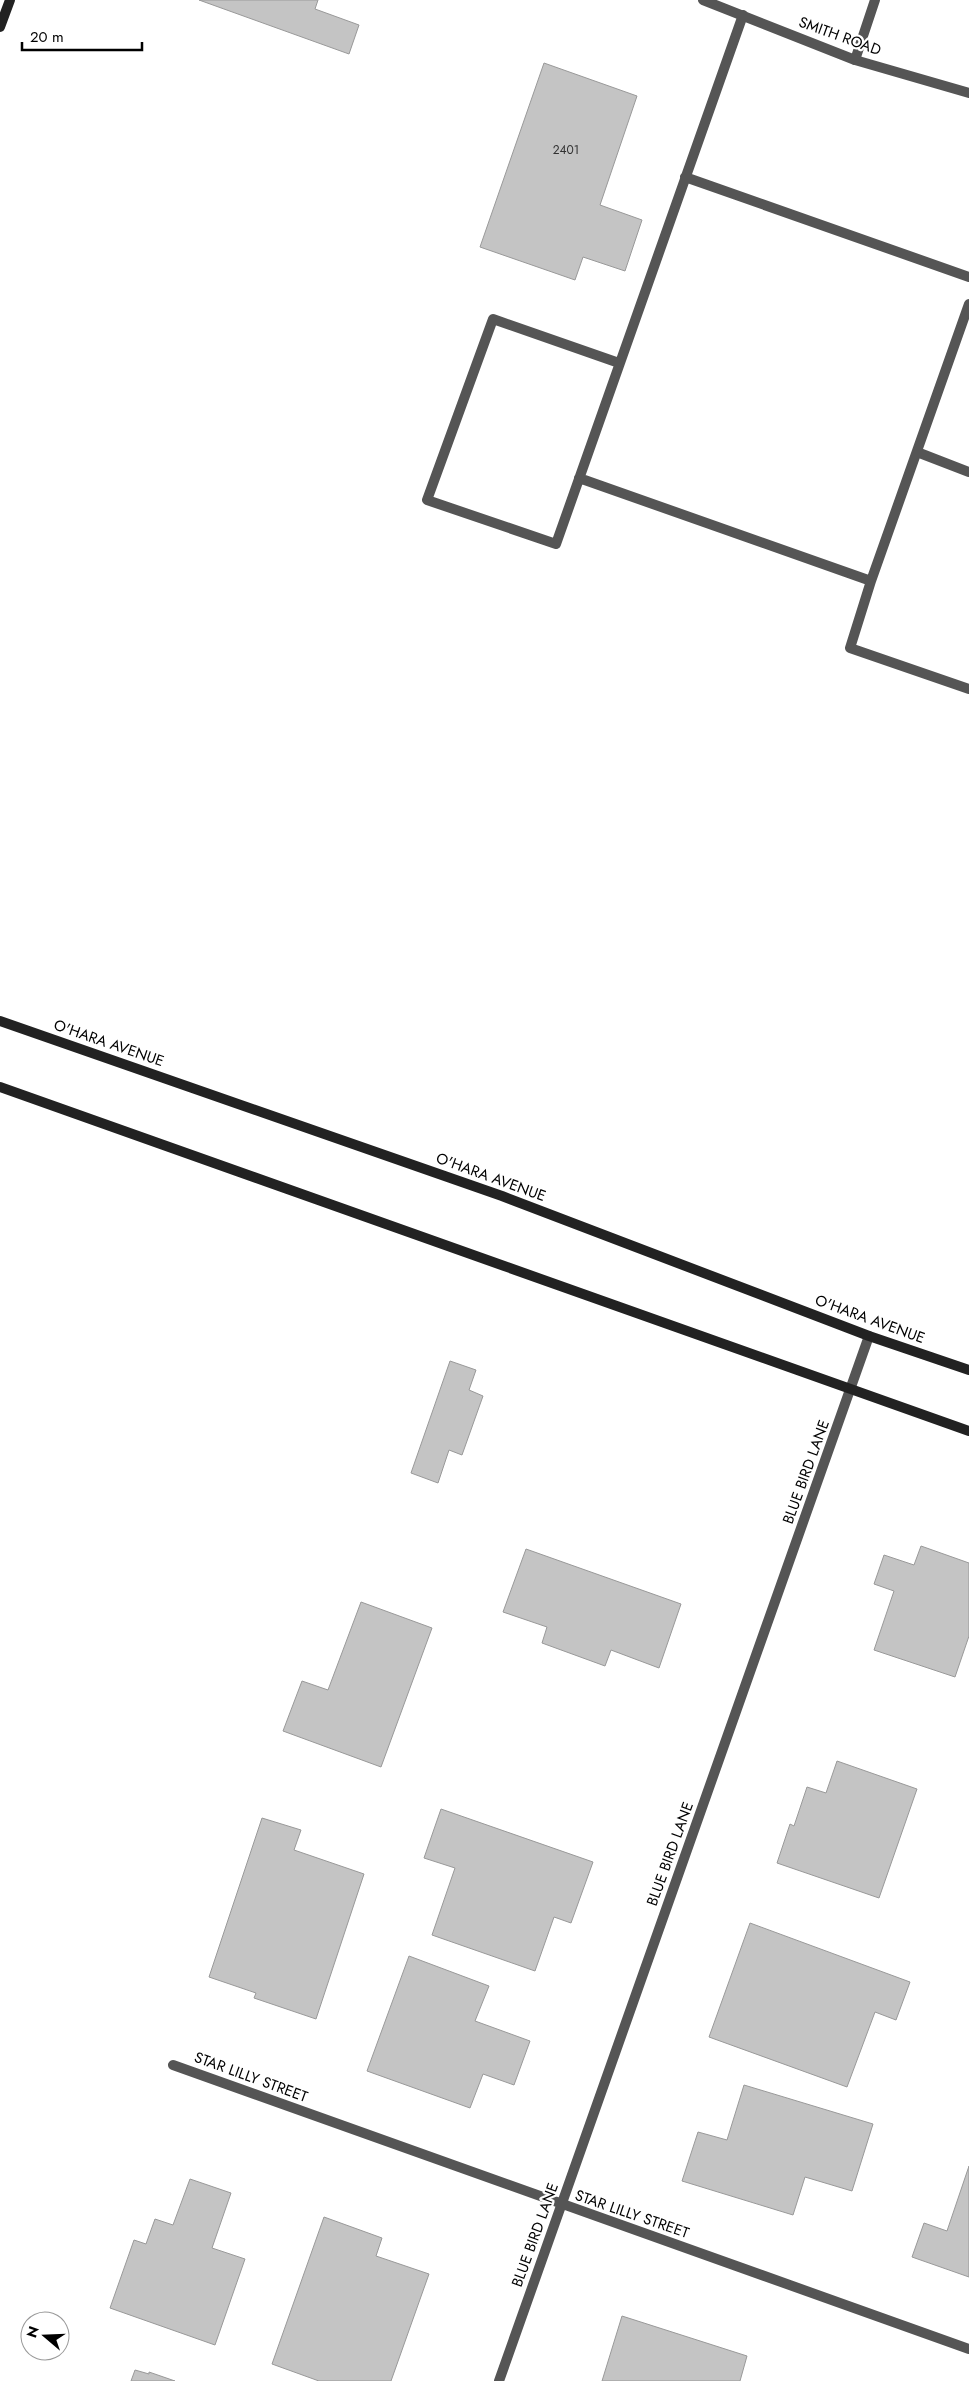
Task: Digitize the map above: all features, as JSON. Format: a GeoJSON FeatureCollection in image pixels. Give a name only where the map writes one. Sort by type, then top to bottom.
{"type":"FeatureCollection","features":[{"type":"Feature","properties":{"kind":"street"},"geometry":{"type":"LineString","coordinates":[[0,27],[10,0]]}},
{"type":"Feature","properties":{"kind":"street","name":"SMITH ROAD"},"geometry":{"type":"LineString","coordinates":[[704,0],[744,14],[855,60],[969,92]]}},
{"type":"Feature","properties":{"kind":"street"},"geometry":{"type":"LineString","coordinates":[[855,60],[875,0]]}},
{"type":"Feature","properties":{"kind":"street"},"geometry":{"type":"LineString","coordinates":[[619,363],[493,319],[427,500],[556,544],[744,14]]}},
{"type":"Feature","properties":{"kind":"street"},"geometry":{"type":"LineString","coordinates":[[685,177],[969,277]]}},
{"type":"Feature","properties":{"kind":"street"},"geometry":{"type":"LineString","coordinates":[[969,304],[871,580],[850,648],[969,690]]}},
{"type":"Feature","properties":{"kind":"street"},"geometry":{"type":"LineString","coordinates":[[917,452],[969,472]]}},
{"type":"Feature","properties":{"kind":"street"},"geometry":{"type":"LineString","coordinates":[[579,478],[871,580]]}},
{"type":"Feature","properties":{"kind":"street","name":"O'HARA AVENUE"},"geometry":{"type":"LineString","coordinates":[[0,1020],[502,1196],[869,1336],[969,1370]]}},
{"type":"Feature","properties":{"kind":"street"},"geometry":{"type":"LineString","coordinates":[[0,1087],[969,1432]]}},
{"type":"Feature","properties":{"kind":"street","name":"BLUE BIRD LANE"},"geometry":{"type":"LineString","coordinates":[[499,2381],[869,1336]]}},
{"type":"Feature","properties":{"kind":"street","name":"STAR LILLY STREET"},"geometry":{"type":"LineString","coordinates":[[173,2065],[969,2349]]}},
{"type":"Feature","properties":{"kind":"building"},"geometry":{"type":"Polygon","coordinates":[[[199,0],[318,0],[315,9],[359,25],[349,54],[199,0]]]}},
{"type":"Feature","properties":{"kind":"building"},"geometry":{"type":"Polygon","coordinates":[[[544,63],[637,96],[600,205],[642,220],[625,271],[583,257],[575,280],[480,247],[544,63]]]}},
{"type":"Feature","properties":{"kind":"building"},"geometry":{"type":"Polygon","coordinates":[[[450,1361],[476,1370],[469,1390],[483,1396],[462,1455],[449,1450],[438,1483],[411,1473],[450,1361]]]}},
{"type":"Feature","properties":{"kind":"building"},"geometry":{"type":"Polygon","coordinates":[[[921,1546],[969,1563],[969,1636],[955,1677],[874,1650],[894,1591],[874,1584],[884,1555],[914,1565],[921,1546]]]}},
{"type":"Feature","properties":{"kind":"building"},"geometry":{"type":"Polygon","coordinates":[[[526,1549],[681,1604],[659,1668],[611,1650],[605,1666],[542,1643],[547,1627],[503,1612],[526,1549]]]}},
{"type":"Feature","properties":{"kind":"building"},"geometry":{"type":"Polygon","coordinates":[[[361,1602],[432,1628],[381,1767],[283,1731],[302,1681],[328,1690],[361,1602]]]}},
{"type":"Feature","properties":{"kind":"building"},"geometry":{"type":"Polygon","coordinates":[[[837,1761],[917,1789],[879,1898],[777,1863],[790,1824],[794,1826],[807,1787],[826,1793],[837,1761]]]}},
{"type":"Feature","properties":{"kind":"building"},"geometry":{"type":"Polygon","coordinates":[[[441,1809],[593,1862],[571,1923],[554,1917],[535,1971],[432,1935],[455,1868],[424,1858],[441,1809]]]}},
{"type":"Feature","properties":{"kind":"building"},"geometry":{"type":"Polygon","coordinates":[[[262,1818],[301,1830],[294,1850],[364,1874],[316,2019],[254,1998],[256,1993],[209,1977],[262,1818]]]}},
{"type":"Feature","properties":{"kind":"building"},"geometry":{"type":"Polygon","coordinates":[[[750,1923],[910,1982],[896,2020],[875,2012],[847,2087],[709,2037],[750,1923]]]}},
{"type":"Feature","properties":{"kind":"building"},"geometry":{"type":"Polygon","coordinates":[[[409,1956],[489,1986],[475,2021],[530,2041],[514,2085],[483,2074],[470,2108],[367,2071],[409,1956]]]}},
{"type":"Feature","properties":{"kind":"building"},"geometry":{"type":"Polygon","coordinates":[[[744,2085],[873,2124],[852,2191],[805,2177],[793,2215],[682,2181],[698,2132],[727,2140],[744,2085]]]}},
{"type":"Feature","properties":{"kind":"building"},"geometry":{"type":"Polygon","coordinates":[[[969,2166],[969,2277],[912,2257],[924,2223],[947,2231],[969,2166]]]}},
{"type":"Feature","properties":{"kind":"building"},"geometry":{"type":"Polygon","coordinates":[[[190,2179],[231,2193],[212,2248],[245,2259],[215,2345],[110,2308],[134,2240],[146,2244],[155,2219],[173,2225],[190,2179]]]}},
{"type":"Feature","properties":{"kind":"building"},"geometry":{"type":"Polygon","coordinates":[[[324,2217],[382,2238],[376,2256],[429,2274],[391,2381],[319,2381],[272,2364],[324,2217]]]}},
{"type":"Feature","properties":{"kind":"building"},"geometry":{"type":"Polygon","coordinates":[[[622,2316],[747,2356],[740,2381],[602,2381],[622,2316]]]}},
{"type":"Feature","properties":{"kind":"building"},"geometry":{"type":"Polygon","coordinates":[[[135,2370],[149,2374],[149,2372],[175,2381],[131,2381],[135,2370]]]}}]}
